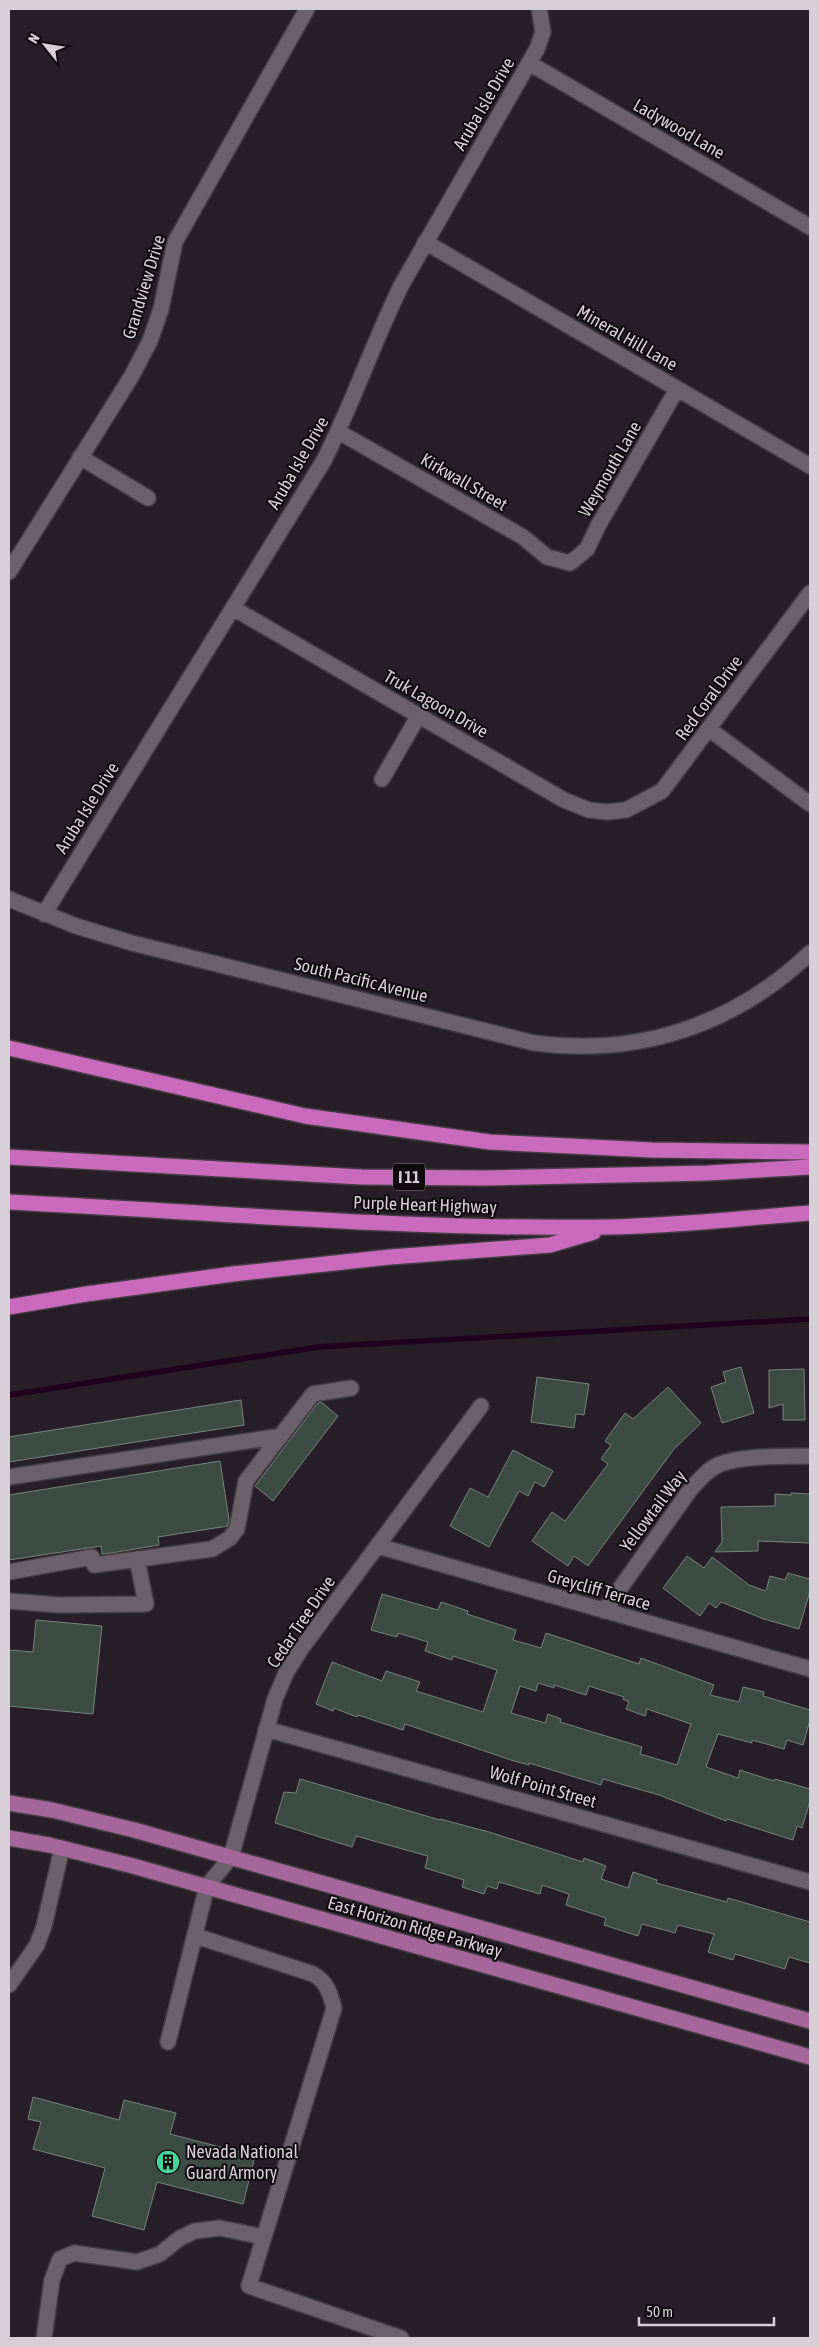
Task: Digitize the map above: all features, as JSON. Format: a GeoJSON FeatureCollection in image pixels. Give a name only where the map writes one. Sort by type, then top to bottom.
{"type":"FeatureCollection","features":[{"type":"Feature","properties":{"kind":"highway"},"geometry":{"type":"LineString","coordinates":[[9,1048],[305,1116],[490,1142],[652,1150],[810,1152]]}},
{"type":"Feature","properties":{"kind":"highway","name":"Purple Heart Highway"},"geometry":{"type":"LineString","coordinates":[[9,1157],[370,1177],[484,1178],[699,1174],[810,1167]]}},
{"type":"Feature","properties":{"kind":"highway","name":"Purple Heart Highway"},"geometry":{"type":"LineString","coordinates":[[9,1202],[349,1222],[611,1227],[810,1213]]}},
{"type":"Feature","properties":{"kind":"highway"},"geometry":{"type":"LineString","coordinates":[[9,1307],[86,1294],[233,1274],[390,1257],[550,1245],[611,1227]]}},
{"type":"Feature","properties":{"kind":"main road","name":"East Horizon Ridge Parkway"},"geometry":{"type":"LineString","coordinates":[[9,1803],[90,1818],[810,2021]]}},
{"type":"Feature","properties":{"kind":"main road","name":"East Horizon Ridge Parkway"},"geometry":{"type":"LineString","coordinates":[[9,1838],[62,1848],[207,1886],[394,1941],[810,2057]]}},
{"type":"Feature","properties":{"kind":"street","name":"Grandview Drive"},"geometry":{"type":"LineString","coordinates":[[9,572],[131,376],[150,341],[161,309],[175,242],[307,9]]}},
{"type":"Feature","properties":{"kind":"street","name":"Aruba Isle Drive"},"geometry":{"type":"LineString","coordinates":[[44,914],[323,462],[339,432],[384,320],[425,242],[529,63],[542,32],[540,10]]}},
{"type":"Feature","properties":{"kind":"street","name":"Ladywood Lane"},"geometry":{"type":"LineString","coordinates":[[529,63],[810,227]]}},
{"type":"Feature","properties":{"kind":"street","name":"Mineral Hill Lane"},"geometry":{"type":"LineString","coordinates":[[425,242],[810,466]]}},
{"type":"Feature","properties":{"kind":"street","name":"Weymouth Lane"},"geometry":{"type":"LineString","coordinates":[[570,563],[587,549],[598,526],[677,389]]}},
{"type":"Feature","properties":{"kind":"street","name":"Kirkwall Street"},"geometry":{"type":"LineString","coordinates":[[339,432],[523,537],[547,557],[570,563]]}},
{"type":"Feature","properties":{"kind":"street"},"geometry":{"type":"LineString","coordinates":[[80,457],[148,498]]}},
{"type":"Feature","properties":{"kind":"street","name":"Red Coral Drive"},"geometry":{"type":"LineString","coordinates":[[626,810],[662,791],[810,593]]}},
{"type":"Feature","properties":{"kind":"street","name":"Truk Lagoon Drive"},"geometry":{"type":"LineString","coordinates":[[233,608],[564,800],[589,810],[606,812],[626,810]]}},
{"type":"Feature","properties":{"kind":"street"},"geometry":{"type":"LineString","coordinates":[[382,779],[419,715]]}},
{"type":"Feature","properties":{"kind":"street"},"geometry":{"type":"LineString","coordinates":[[709,729],[810,804]]}},
{"type":"Feature","properties":{"kind":"street","name":"South Pacific Avenue"},"geometry":{"type":"LineString","coordinates":[[9,899],[44,914],[132,943],[534,1043],[582,1046],[636,1043],[710,1021],[763,992],[788,974],[810,953]]}},
{"type":"Feature","properties":{"kind":"street"},"geometry":{"type":"LineString","coordinates":[[9,1572],[92,1557],[94,1565],[212,1549],[230,1538],[237,1529],[246,1481],[313,1394],[350,1388]]}},
{"type":"Feature","properties":{"kind":"street","name":"Cedar Tree Drive"},"geometry":{"type":"LineString","coordinates":[[207,1886],[231,1857],[266,1728],[286,1673],[301,1648],[481,1406]]}},
{"type":"Feature","properties":{"kind":"street"},"geometry":{"type":"LineString","coordinates":[[9,1477],[281,1436]]}},
{"type":"Feature","properties":{"kind":"street","name":"Yellowtail Way"},"geometry":{"type":"LineString","coordinates":[[604,1610],[690,1490],[704,1475],[720,1464],[742,1460],[810,1456]]}},
{"type":"Feature","properties":{"kind":"street","name":"Greycliff Terrace"},"geometry":{"type":"LineString","coordinates":[[378,1546],[810,1669]]}},
{"type":"Feature","properties":{"kind":"street"},"geometry":{"type":"LineString","coordinates":[[9,1601],[60,1605],[146,1604],[137,1560]]}},
{"type":"Feature","properties":{"kind":"street","name":"Wolf Point Street"},"geometry":{"type":"LineString","coordinates":[[266,1728],[810,1882]]}},
{"type":"Feature","properties":{"kind":"street"},"geometry":{"type":"LineString","coordinates":[[9,1984],[37,1945],[44,1926],[62,1848]]}},
{"type":"Feature","properties":{"kind":"street"},"geometry":{"type":"LineString","coordinates":[[168,2042],[207,1886]]}},
{"type":"Feature","properties":{"kind":"street"},"geometry":{"type":"LineString","coordinates":[[196,1936],[313,1974],[323,1980],[329,1990],[334,2008],[249,2286],[401,2338]]}},
{"type":"Feature","properties":{"kind":"street"},"geometry":{"type":"LineString","coordinates":[[44,2338],[52,2280],[60,2258],[74,2253],[137,2262],[160,2254],[180,2238],[194,2231],[220,2228],[263,2237]]}},
{"type":"Feature","properties":{"kind":"building"},"geometry":{"type":"Polygon","coordinates":[[[741,1367],[754,1413],[722,1423],[711,1387],[726,1382],[723,1372],[741,1367]]]}},
{"type":"Feature","properties":{"kind":"building"},"geometry":{"type":"Polygon","coordinates":[[[804,1369],[805,1420],[783,1420],[783,1404],[769,1408],[769,1370],[804,1369]]]}},
{"type":"Feature","properties":{"kind":"building"},"geometry":{"type":"Polygon","coordinates":[[[537,1377],[589,1384],[584,1415],[576,1414],[574,1428],[531,1422],[537,1377]]]}},
{"type":"Feature","properties":{"kind":"building"},"geometry":{"type":"Polygon","coordinates":[[[668,1387],[701,1423],[674,1449],[588,1566],[574,1556],[568,1566],[532,1541],[552,1512],[565,1521],[608,1464],[601,1459],[611,1445],[605,1441],[625,1413],[633,1419],[668,1387]]]}},
{"type":"Feature","properties":{"kind":"building"},"geometry":{"type":"Polygon","coordinates":[[[241,1400],[244,1425],[9,1462],[9,1437],[241,1400]]]}},
{"type":"Feature","properties":{"kind":"building"},"geometry":{"type":"Polygon","coordinates":[[[321,1402],[338,1416],[273,1501],[255,1486],[318,1403],[321,1402]]]}},
{"type":"Feature","properties":{"kind":"building"},"geometry":{"type":"Polygon","coordinates":[[[513,1450],[553,1471],[544,1487],[535,1482],[528,1496],[519,1491],[489,1547],[450,1526],[470,1488],[488,1497],[513,1450]]]}},
{"type":"Feature","properties":{"kind":"building"},"geometry":{"type":"Polygon","coordinates":[[[220,1461],[229,1520],[228,1526],[158,1537],[159,1545],[105,1554],[102,1554],[101,1546],[9,1560],[9,1495],[220,1461]]]}},
{"type":"Feature","properties":{"kind":"building"},"geometry":{"type":"Polygon","coordinates":[[[791,1493],[810,1494],[810,1543],[758,1541],[758,1551],[715,1552],[722,1542],[721,1507],[775,1506],[775,1494],[791,1495],[791,1493]]]}},
{"type":"Feature","properties":{"kind":"building"},"geometry":{"type":"Polygon","coordinates":[[[687,1556],[704,1568],[712,1557],[749,1585],[766,1591],[770,1576],[785,1580],[788,1573],[810,1579],[810,1591],[799,1629],[764,1619],[721,1602],[716,1608],[709,1603],[700,1616],[663,1588],[687,1556]]]}},
{"type":"Feature","properties":{"kind":"building"},"geometry":{"type":"Polygon","coordinates":[[[382,1594],[438,1610],[441,1602],[468,1611],[467,1614],[516,1630],[513,1640],[541,1648],[546,1633],[639,1664],[641,1658],[714,1685],[710,1695],[739,1702],[743,1687],[764,1692],[763,1696],[810,1710],[810,1720],[803,1745],[787,1740],[784,1749],[752,1740],[752,1743],[718,1734],[706,1767],[738,1778],[740,1770],[774,1781],[775,1779],[810,1789],[810,1801],[802,1828],[797,1826],[793,1840],[727,1819],[726,1821],[659,1795],[603,1779],[601,1785],[529,1763],[529,1765],[514,1761],[405,1724],[403,1730],[358,1715],[357,1717],[334,1708],[333,1711],[316,1704],[332,1662],[382,1681],[386,1671],[420,1682],[416,1691],[483,1712],[497,1670],[453,1656],[452,1660],[425,1651],[428,1642],[398,1633],[397,1637],[371,1630],[382,1594]],[[538,1683],[536,1691],[520,1686],[511,1713],[545,1723],[548,1714],[561,1719],[560,1722],[642,1747],[640,1754],[677,1765],[691,1724],[647,1709],[645,1716],[626,1709],[629,1702],[623,1699],[624,1697],[589,1686],[586,1695],[554,1685],[554,1688],[538,1683]]]}},
{"type":"Feature","properties":{"kind":"building"},"geometry":{"type":"Polygon","coordinates":[[[36,1620],[102,1626],[93,1714],[9,1706],[9,1650],[33,1652],[36,1620]]]}},
{"type":"Feature","properties":{"kind":"building"},"geometry":{"type":"Polygon","coordinates":[[[300,1779],[440,1820],[489,1832],[583,1862],[584,1858],[606,1866],[601,1879],[628,1888],[633,1872],[657,1880],[656,1883],[727,1902],[728,1898],[810,1922],[810,1963],[789,1957],[785,1969],[735,1954],[733,1960],[708,1952],[714,1934],[678,1925],[675,1933],[642,1924],[638,1936],[604,1925],[606,1918],[566,1905],[569,1894],[542,1885],[540,1894],[499,1882],[497,1889],[487,1886],[484,1894],[462,1887],[464,1880],[425,1868],[428,1856],[356,1836],[352,1847],[275,1823],[284,1792],[296,1793],[300,1779]]]}},
{"type":"Feature","properties":{"kind":"building","name":"Nevada National Guard Armory"},"geometry":{"type":"Polygon","coordinates":[[[33,2097],[119,2120],[124,2100],[176,2113],[170,2134],[255,2156],[243,2204],[157,2182],[144,2230],[92,2216],[105,2168],[33,2149],[41,2122],[28,2119],[33,2097]]]}},
{"type":"Feature","properties":{"kind":"waterway"},"geometry":{"type":"LineString","coordinates":[[9,1395],[318,1347],[810,1319]]}},
{"type":"Feature","properties":{"kind":"place","name":"Nevada National Guard Armory"},"geometry":{"type":"Point","coordinates":[168,2162]}}]}
